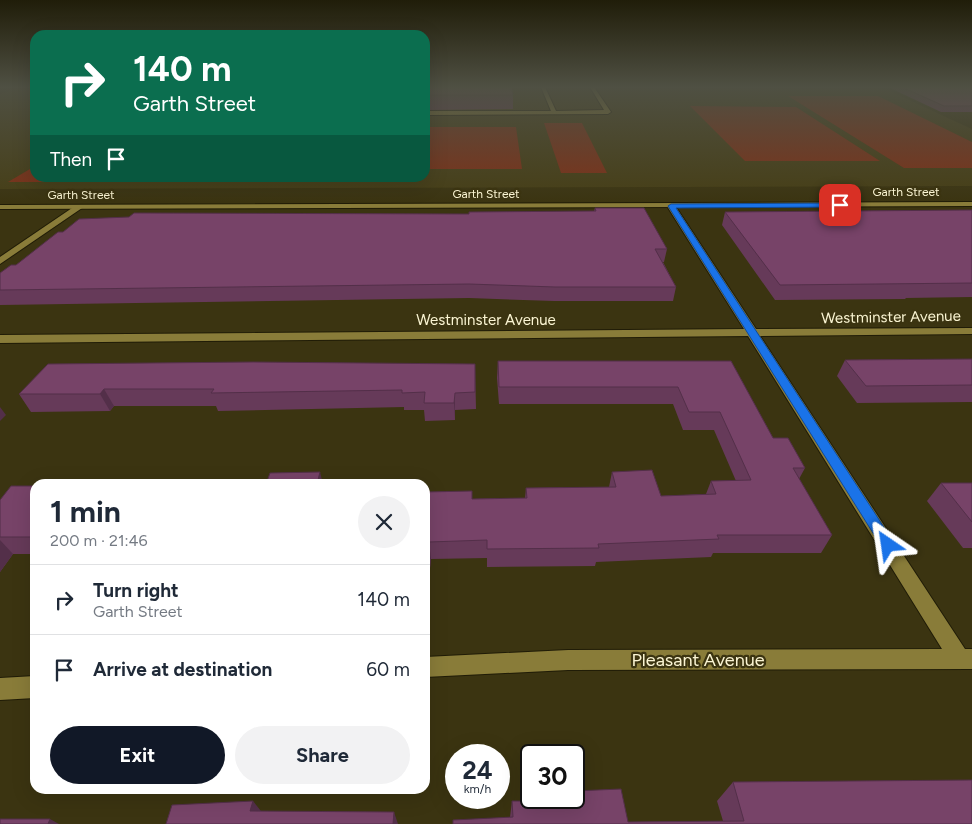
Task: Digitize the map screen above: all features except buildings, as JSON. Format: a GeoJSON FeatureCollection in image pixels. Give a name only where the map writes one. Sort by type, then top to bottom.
{"type":"FeatureCollection","features":[{"type":"Feature","properties":{"kind":"main road","name":"Garth Street"},"geometry":{"type":"LineString","coordinates":[[0,208],[972,204]]}},
{"type":"Feature","properties":{"kind":"main road"},"geometry":{"type":"LineString","coordinates":[[671,206],[966,659]]}},
{"type":"Feature","properties":{"kind":"main road"},"geometry":{"type":"LineString","coordinates":[[0,261],[78,208]]}},
{"type":"Feature","properties":{"kind":"main road","name":"Westminster Avenue"},"geometry":{"type":"LineString","coordinates":[[753,333],[972,331]]}},
{"type":"Feature","properties":{"kind":"main road","name":"Pleasant Avenue"},"geometry":{"type":"LineString","coordinates":[[430,667],[568,660],[966,659]]}},
{"type":"Feature","properties":{"kind":"main road"},"geometry":{"type":"LineString","coordinates":[[0,689],[30,687]]}},
{"type":"Feature","properties":{"kind":"street","name":"Westminster Avenue"},"geometry":{"type":"LineString","coordinates":[[0,339],[753,333]]}},
{"type":"Feature","properties":{"kind":"shaded area"},"geometry":{"type":"Polygon","coordinates":[[[0,125],[30,125],[30,182],[430,182],[430,125],[964,125],[972,129],[972,186],[0,189],[0,125]]]}},
{"type":"Feature","properties":{"kind":"shaded area"},"geometry":{"type":"Polygon","coordinates":[[[545,125],[583,125],[607,173],[561,173],[545,125]]]}},
{"type":"Feature","properties":{"kind":"shaded area"},"geometry":{"type":"Polygon","coordinates":[[[709,125],[825,125],[880,161],[745,161],[709,125]]]}},
{"type":"Feature","properties":{"kind":"shaded area"},"geometry":{"type":"Polygon","coordinates":[[[835,125],[938,125],[972,142],[972,168],[904,168],[835,125]]]}},
{"type":"Feature","properties":{"kind":"shaded area"},"geometry":{"type":"Polygon","coordinates":[[[430,127],[516,127],[522,169],[430,169],[430,127]]]}},
{"type":"Feature","properties":{"kind":"shaded area"},"geometry":{"type":"Polygon","coordinates":[[[30,169],[30,182],[8,182],[30,169]]]}},
{"type":"Feature","properties":{"kind":"route"},"geometry":{"type":"LineString","coordinates":[[840,205],[671,206],[888,545]]}}]}
